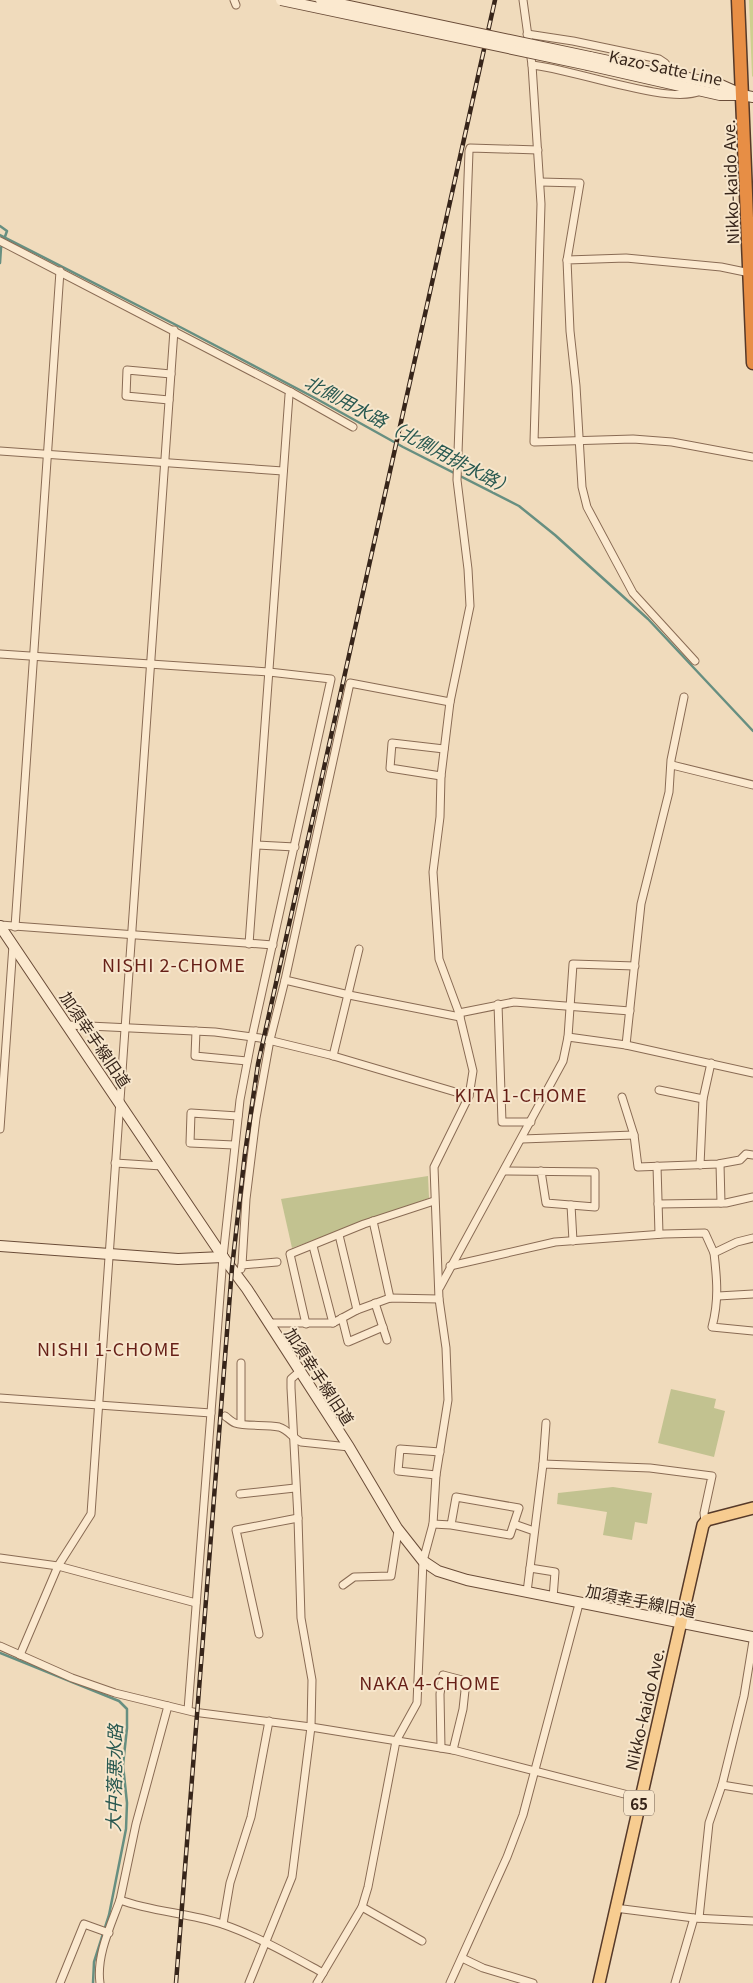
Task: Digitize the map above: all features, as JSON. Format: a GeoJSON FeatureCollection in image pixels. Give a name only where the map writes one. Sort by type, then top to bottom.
{"type":"FeatureCollection","features":[{"type":"Feature","properties":{"kind":"highway","name":"Nikko-kaido Ave."},"geometry":{"type":"LineString","coordinates":[[738,0],[748,96],[753,363]]}},
{"type":"Feature","properties":{"kind":"main road"},"geometry":{"type":"LineString","coordinates":[[705,1522],[753,1508]]}},
{"type":"Feature","properties":{"kind":"main road","name":"Nikko-kaido Ave."},"geometry":{"type":"LineString","coordinates":[[599,1983],[692,1569],[705,1522]]}},
{"type":"Feature","properties":{"kind":"street","name":"Kazo-Satte Line"},"geometry":{"type":"LineString","coordinates":[[280,0],[589,61],[674,74],[721,85],[748,96]]}},
{"type":"Feature","properties":{"kind":"street","name":"Kazo-Satte Line"},"geometry":{"type":"LineString","coordinates":[[321,0],[589,61],[720,95],[748,96]]}},
{"type":"Feature","properties":{"kind":"street"},"geometry":{"type":"LineString","coordinates":[[523,0],[532,65],[541,204],[534,442],[633,439],[672,442],[753,457]]}},
{"type":"Feature","properties":{"kind":"street"},"geometry":{"type":"LineString","coordinates":[[527,34],[659,59],[674,74]]}},
{"type":"Feature","properties":{"kind":"street"},"geometry":{"type":"LineString","coordinates":[[532,65],[663,93],[690,94],[701,90]]}},
{"type":"Feature","properties":{"kind":"street"},"geometry":{"type":"LineString","coordinates":[[317,1983],[362,1907],[368,1887],[396,1741],[417,1703],[423,1562],[433,1524],[436,1476],[448,1400],[446,1348],[439,1299],[434,1167],[468,1096],[473,1071],[459,1015],[439,959],[432,872],[440,817],[440,776],[450,702],[470,606],[468,569],[457,476],[470,148],[538,150]]}},
{"type":"Feature","properties":{"kind":"street"},"geometry":{"type":"LineString","coordinates":[[540,182],[580,182],[568,260],[570,331],[576,386],[578,440],[582,487],[588,507],[633,593],[695,661]]}},
{"type":"Feature","properties":{"kind":"street"},"geometry":{"type":"LineString","coordinates":[[0,241],[174,330],[353,427]]}},
{"type":"Feature","properties":{"kind":"street"},"geometry":{"type":"LineString","coordinates":[[568,260],[626,258],[711,266],[750,273]]}},
{"type":"Feature","properties":{"kind":"street"},"geometry":{"type":"LineString","coordinates":[[15,927],[60,271]]}},
{"type":"Feature","properties":{"kind":"street"},"geometry":{"type":"LineString","coordinates":[[20,1655],[58,1566],[91,1514],[174,330]]}},
{"type":"Feature","properties":{"kind":"street"},"geometry":{"type":"LineString","coordinates":[[169,400],[126,396],[127,370],[171,374]]}},
{"type":"Feature","properties":{"kind":"street"},"geometry":{"type":"LineString","coordinates":[[249,944],[289,395],[291,392]]}},
{"type":"Feature","properties":{"kind":"street"},"geometry":{"type":"LineString","coordinates":[[0,450],[284,471]]}},
{"type":"Feature","properties":{"kind":"street"},"geometry":{"type":"LineString","coordinates":[[0,654],[270,672],[331,680],[252,1037],[238,1116],[223,1257],[188,1710]]}},
{"type":"Feature","properties":{"kind":"street"},"geometry":{"type":"LineString","coordinates":[[238,1276],[242,1265],[246,1200],[253,1145],[270,1040],[285,980],[350,683],[450,702]]}},
{"type":"Feature","properties":{"kind":"street"},"geometry":{"type":"LineString","coordinates":[[626,1045],[641,904],[669,792],[671,760],[684,697]]}},
{"type":"Feature","properties":{"kind":"street"},"geometry":{"type":"LineString","coordinates":[[440,776],[390,768],[392,743],[444,749]]}},
{"type":"Feature","properties":{"kind":"street"},"geometry":{"type":"LineString","coordinates":[[672,765],[753,785]]}},
{"type":"Feature","properties":{"kind":"street"},"geometry":{"type":"LineString","coordinates":[[257,845],[295,847]]}},
{"type":"Feature","properties":{"kind":"street"},"geometry":{"type":"LineString","coordinates":[[0,925],[273,945]]}},
{"type":"Feature","properties":{"kind":"street","name":"加須幸手線旧道"},"geometry":{"type":"LineString","coordinates":[[0,925],[223,1257],[238,1276],[349,1447],[398,1531],[423,1562],[438,1571],[467,1580],[753,1639]]}},
{"type":"Feature","properties":{"kind":"street"},"geometry":{"type":"LineString","coordinates":[[0,1129],[13,942]]}},
{"type":"Feature","properties":{"kind":"street"},"geometry":{"type":"LineString","coordinates":[[333,1056],[359,950]]}},
{"type":"Feature","properties":{"kind":"street"},"geometry":{"type":"LineString","coordinates":[[440,1288],[450,1266],[522,1139],[563,1061],[568,1037],[573,964],[635,966]]}},
{"type":"Feature","properties":{"kind":"street"},"geometry":{"type":"LineString","coordinates":[[285,980],[348,995],[459,1015],[498,1004],[514,1002],[630,1011]]}},
{"type":"Feature","properties":{"kind":"street"},"geometry":{"type":"LineString","coordinates":[[498,1004],[502,1122],[531,1122]]}},
{"type":"Feature","properties":{"kind":"street"},"geometry":{"type":"LineString","coordinates":[[68,1025],[196,1031],[270,1040],[333,1056],[468,1096]]}},
{"type":"Feature","properties":{"kind":"street"},"geometry":{"type":"LineString","coordinates":[[196,1031],[195,1056],[248,1061]]}},
{"type":"Feature","properties":{"kind":"street"},"geometry":{"type":"LineString","coordinates":[[568,1037],[626,1045],[753,1074]]}},
{"type":"Feature","properties":{"kind":"street"},"geometry":{"type":"LineString","coordinates":[[700,1165],[703,1099],[711,1063]]}},
{"type":"Feature","properties":{"kind":"street"},"geometry":{"type":"LineString","coordinates":[[660,1090],[703,1099]]}},
{"type":"Feature","properties":{"kind":"street"},"geometry":{"type":"LineString","coordinates":[[622,1097],[634,1135],[638,1167],[720,1164],[740,1160],[746,1154],[753,1155]]}},
{"type":"Feature","properties":{"kind":"street"},"geometry":{"type":"LineString","coordinates":[[234,1145],[190,1143],[191,1113],[238,1116]]}},
{"type":"Feature","properties":{"kind":"street"},"geometry":{"type":"LineString","coordinates":[[522,1139],[634,1135]]}},
{"type":"Feature","properties":{"kind":"street"},"geometry":{"type":"LineString","coordinates":[[115,1164],[162,1166]]}},
{"type":"Feature","properties":{"kind":"street"},"geometry":{"type":"LineString","coordinates":[[720,1164],[720,1203]]}},
{"type":"Feature","properties":{"kind":"street"},"geometry":{"type":"LineString","coordinates":[[657,1166],[659,1234]]}},
{"type":"Feature","properties":{"kind":"street"},"geometry":{"type":"LineString","coordinates":[[504,1171],[541,1171],[595,1172],[595,1207],[546,1203],[541,1171]]}},
{"type":"Feature","properties":{"kind":"street"},"geometry":{"type":"LineString","coordinates":[[658,1204],[720,1203],[753,1197]]}},
{"type":"Feature","properties":{"kind":"street"},"geometry":{"type":"LineString","coordinates":[[306,1324],[290,1254],[373,1221],[434,1201]]}},
{"type":"Feature","properties":{"kind":"street"},"geometry":{"type":"LineString","coordinates":[[571,1205],[573,1241]]}},
{"type":"Feature","properties":{"kind":"street"},"geometry":{"type":"LineString","coordinates":[[373,1221],[390,1298]]}},
{"type":"Feature","properties":{"kind":"street"},"geometry":{"type":"LineString","coordinates":[[450,1266],[555,1242],[659,1234],[705,1233],[714,1253],[718,1296],[712,1327],[753,1331]]}},
{"type":"Feature","properties":{"kind":"street"},"geometry":{"type":"LineString","coordinates":[[339,1235],[357,1310]]}},
{"type":"Feature","properties":{"kind":"street"},"geometry":{"type":"LineString","coordinates":[[714,1253],[737,1242],[753,1238]]}},
{"type":"Feature","properties":{"kind":"street"},"geometry":{"type":"LineString","coordinates":[[0,1246],[178,1259],[223,1257]]}},
{"type":"Feature","properties":{"kind":"street"},"geometry":{"type":"LineString","coordinates":[[313,1246],[333,1323]]}},
{"type":"Feature","properties":{"kind":"street"},"geometry":{"type":"LineString","coordinates":[[242,1265],[278,1262]]}},
{"type":"Feature","properties":{"kind":"street"},"geometry":{"type":"LineString","coordinates":[[718,1296],[753,1294]]}},
{"type":"Feature","properties":{"kind":"street"},"geometry":{"type":"LineString","coordinates":[[268,1323],[333,1323],[357,1310],[390,1298],[439,1299]]}},
{"type":"Feature","properties":{"kind":"street"},"geometry":{"type":"LineString","coordinates":[[375,1303],[387,1340]]}},
{"type":"Feature","properties":{"kind":"street"},"geometry":{"type":"LineString","coordinates":[[342,1318],[348,1342],[383,1327]]}},
{"type":"Feature","properties":{"kind":"street"},"geometry":{"type":"LineString","coordinates":[[241,1364],[241,1424]]}},
{"type":"Feature","properties":{"kind":"street"},"geometry":{"type":"LineString","coordinates":[[249,1983],[292,1877],[311,1727],[312,1680],[301,1618],[291,1379],[299,1372]]}},
{"type":"Feature","properties":{"kind":"street"},"geometry":{"type":"LineString","coordinates":[[0,1398],[211,1413]]}},
{"type":"Feature","properties":{"kind":"street"},"geometry":{"type":"LineString","coordinates":[[225,1416],[236,1424],[278,1427],[291,1433],[295,1439],[301,1442],[349,1447]]}},
{"type":"Feature","properties":{"kind":"street"},"geometry":{"type":"LineString","coordinates":[[527,1592],[543,1464],[546,1423]]}},
{"type":"Feature","properties":{"kind":"street"},"geometry":{"type":"LineString","coordinates":[[436,1476],[398,1470],[400,1449],[440,1452]]}},
{"type":"Feature","properties":{"kind":"street"},"geometry":{"type":"LineString","coordinates":[[543,1464],[650,1468],[712,1476],[704,1513],[705,1522]]}},
{"type":"Feature","properties":{"kind":"street"},"geometry":{"type":"LineString","coordinates":[[240,1494],[296,1488]]}},
{"type":"Feature","properties":{"kind":"street"},"geometry":{"type":"LineString","coordinates":[[433,1524],[450,1524],[510,1535],[519,1508],[456,1496],[450,1524]]}},
{"type":"Feature","properties":{"kind":"street"},"geometry":{"type":"LineString","coordinates":[[259,1634],[236,1530],[298,1518]]}},
{"type":"Feature","properties":{"kind":"street"},"geometry":{"type":"LineString","coordinates":[[514,1524],[534,1531]]}},
{"type":"Feature","properties":{"kind":"street"},"geometry":{"type":"LineString","coordinates":[[343,1585],[354,1577],[391,1576],[398,1531]]}},
{"type":"Feature","properties":{"kind":"street"},"geometry":{"type":"LineString","coordinates":[[0,1558],[58,1566],[196,1603]]}},
{"type":"Feature","properties":{"kind":"street"},"geometry":{"type":"LineString","coordinates":[[530,1568],[555,1572],[553,1598]]}},
{"type":"Feature","properties":{"kind":"street"},"geometry":{"type":"LineString","coordinates":[[450,1983],[507,1857],[523,1815],[536,1772],[578,1604]]}},
{"type":"Feature","properties":{"kind":"street"},"geometry":{"type":"LineString","coordinates":[[675,1983],[696,1918],[709,1823],[722,1785],[744,1696],[753,1639]]}},
{"type":"Feature","properties":{"kind":"street"},"geometry":{"type":"LineString","coordinates":[[0,1646],[72,1678],[115,1693],[168,1706],[453,1750],[640,1798]]}},
{"type":"Feature","properties":{"kind":"street"},"geometry":{"type":"LineString","coordinates":[[441,1748],[440,1694],[443,1675],[466,1680],[463,1710],[453,1750]]}},
{"type":"Feature","properties":{"kind":"street"},"geometry":{"type":"LineString","coordinates":[[100,1983],[98,1972],[108,1933],[120,1900],[136,1824],[168,1706]]}},
{"type":"Feature","properties":{"kind":"street"},"geometry":{"type":"LineString","coordinates":[[224,1924],[230,1883],[251,1817],[269,1721]]}},
{"type":"Feature","properties":{"kind":"street"},"geometry":{"type":"LineString","coordinates":[[722,1785],[753,1790]]}},
{"type":"Feature","properties":{"kind":"street"},"geometry":{"type":"LineString","coordinates":[[120,1900],[133,1905],[224,1924],[265,1942],[323,1973]]}},
{"type":"Feature","properties":{"kind":"street"},"geometry":{"type":"LineString","coordinates":[[362,1907],[422,1941]]}},
{"type":"Feature","properties":{"kind":"street"},"geometry":{"type":"LineString","coordinates":[[615,1908],[696,1918],[753,1921]]}},
{"type":"Feature","properties":{"kind":"street"},"geometry":{"type":"LineString","coordinates":[[60,1983],[84,1924],[108,1933]]}},
{"type":"Feature","properties":{"kind":"street"},"geometry":{"type":"LineString","coordinates":[[462,1958],[483,1968],[533,1983]]}},
{"type":"Feature","properties":{"kind":"green space"},"geometry":{"type":"Polygon","coordinates":[[[749,0],[753,0],[753,77],[752,76],[749,0]]]}},
{"type":"Feature","properties":{"kind":"green space"},"geometry":{"type":"Polygon","coordinates":[[[428,1176],[429,1198],[292,1248],[281,1199],[428,1176]]]}},
{"type":"Feature","properties":{"kind":"green space"},"geometry":{"type":"Polygon","coordinates":[[[671,1389],[716,1399],[714,1408],[725,1411],[714,1457],[658,1443],[671,1389]]]}},
{"type":"Feature","properties":{"kind":"green space"},"geometry":{"type":"Polygon","coordinates":[[[613,1487],[652,1493],[647,1524],[635,1522],[632,1540],[603,1535],[607,1512],[557,1504],[558,1493],[613,1487]]]}},
{"type":"Feature","properties":{"kind":"waterway"},"geometry":{"type":"LineString","coordinates":[[0,226],[7,231],[1,248],[0,263]]}},
{"type":"Feature","properties":{"kind":"waterway","name":"北側用水路（北側用排水路）"},"geometry":{"type":"LineString","coordinates":[[0,235],[182,328],[403,447],[519,506],[555,535],[648,619],[753,731]]}},
{"type":"Feature","properties":{"kind":"waterway","name":"大中落悪水路"},"geometry":{"type":"LineString","coordinates":[[0,1653],[119,1701],[127,1709],[123,1765],[127,1803],[126,1829],[109,1915],[94,1962],[93,1983]]}},
{"type":"Feature","properties":{"kind":"railway"},"geometry":{"type":"LineString","coordinates":[[176,1983],[232,1268],[245,1153],[258,1064],[495,0]]}},
{"type":"Feature","properties":{"kind":"district","name":"NISHI 2-CHOME"},"geometry":{"type":"Point","coordinates":[174,964]}},
{"type":"Feature","properties":{"kind":"district","name":"KITA 1-CHOME"},"geometry":{"type":"Point","coordinates":[521,1094]}},
{"type":"Feature","properties":{"kind":"district","name":"NISHI 1-CHOME"},"geometry":{"type":"Point","coordinates":[109,1348]}},
{"type":"Feature","properties":{"kind":"district","name":"NAKA 4-CHOME"},"geometry":{"type":"Point","coordinates":[430,1682]}}]}
